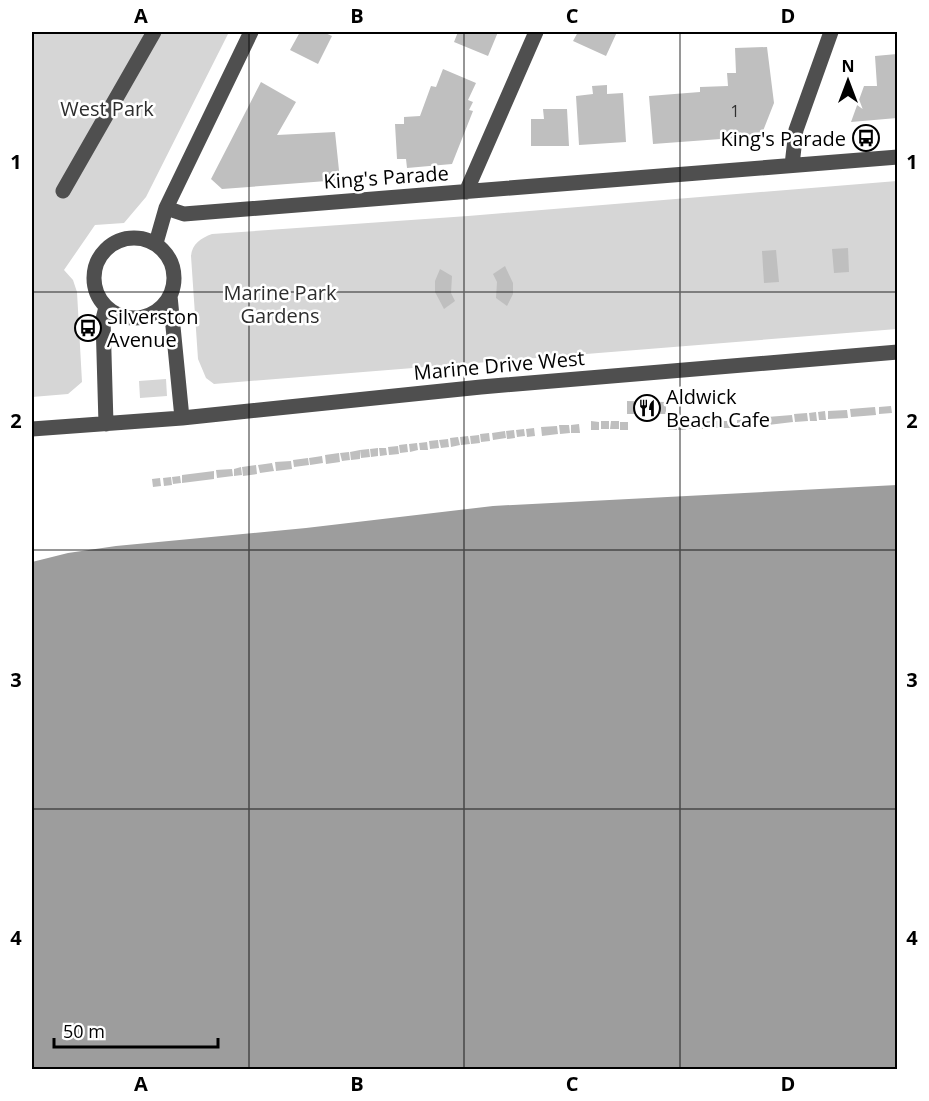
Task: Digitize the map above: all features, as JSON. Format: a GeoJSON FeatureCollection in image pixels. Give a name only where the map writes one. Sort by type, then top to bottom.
{"type":"FeatureCollection","features":[{"type":"Feature","properties":{"kind":"street"},"geometry":{"type":"LineString","coordinates":[[63,191],[154,32]]}},
{"type":"Feature","properties":{"kind":"street"},"geometry":{"type":"LineString","coordinates":[[156,243],[166,208],[250,32]]}},
{"type":"Feature","properties":{"kind":"street"},"geometry":{"type":"LineString","coordinates":[[466,192],[536,32]]}},
{"type":"Feature","properties":{"kind":"street"},"geometry":{"type":"LineString","coordinates":[[792,165],[796,130],[831,32]]}},
{"type":"Feature","properties":{"kind":"street","name":"King's Parade"},"geometry":{"type":"LineString","coordinates":[[166,208],[184,214],[897,157]]}},
{"type":"Feature","properties":{"kind":"street"},"geometry":{"type":"LineString","coordinates":[[130,237],[143,238],[156,243],[165,251],[174,273],[174,285],[163,306],[153,314],[141,317],[116,314],[105,307],[94,284],[94,272],[105,248],[130,237]]}},
{"type":"Feature","properties":{"kind":"street"},"geometry":{"type":"LineString","coordinates":[[170,296],[182,418]]}},
{"type":"Feature","properties":{"kind":"street"},"geometry":{"type":"LineString","coordinates":[[105,307],[102,319],[106,424]]}},
{"type":"Feature","properties":{"kind":"street","name":"Marine Drive West"},"geometry":{"type":"LineString","coordinates":[[32,429],[182,418],[481,387],[897,352]]}},
{"type":"Feature","properties":{"kind":"green space","name":"West Park"},"geometry":{"type":"Polygon","coordinates":[[[32,32],[229,32],[146,197],[124,223],[95,225],[64,270],[73,280],[77,292],[82,382],[68,394],[32,397],[32,32]]]}},
{"type":"Feature","properties":{"kind":"green space","name":"Marine Park Gardens"},"geometry":{"type":"Polygon","coordinates":[[[897,181],[897,329],[214,384],[206,378],[198,359],[191,256],[198,242],[212,234],[468,216],[897,181]]]}},
{"type":"Feature","properties":{"kind":"green space"},"geometry":{"type":"Polygon","coordinates":[[[166,379],[167,396],[140,398],[139,381],[166,379]]]}},
{"type":"Feature","properties":{"kind":"shaded area"},"geometry":{"type":"Polygon","coordinates":[[[897,485],[897,1069],[32,1069],[32,562],[68,553],[116,546],[306,528],[493,506],[897,485]]]}},
{"type":"Feature","properties":{"kind":"building"},"geometry":{"type":"Polygon","coordinates":[[[300,32],[323,32],[332,36],[318,64],[290,50],[300,32]]]}},
{"type":"Feature","properties":{"kind":"building"},"geometry":{"type":"Polygon","coordinates":[[[458,32],[498,32],[488,56],[454,42],[458,32]]]}},
{"type":"Feature","properties":{"kind":"building"},"geometry":{"type":"Polygon","coordinates":[[[578,32],[617,32],[606,56],[573,41],[578,32]]]}},
{"type":"Feature","properties":{"kind":"building"},"geometry":{"type":"Polygon","coordinates":[[[767,47],[774,103],[761,136],[653,144],[649,96],[700,92],[700,87],[728,86],[727,73],[736,73],[735,48],[767,47]]]}},
{"type":"Feature","properties":{"kind":"building"},"geometry":{"type":"Polygon","coordinates":[[[897,54],[897,118],[851,122],[864,86],[877,86],[875,56],[897,54]]]}},
{"type":"Feature","properties":{"kind":"building"},"geometry":{"type":"Polygon","coordinates":[[[443,69],[476,83],[468,100],[473,102],[469,110],[473,111],[452,164],[407,168],[406,159],[397,159],[395,124],[404,124],[404,117],[420,116],[431,86],[436,87],[443,69]]]}},
{"type":"Feature","properties":{"kind":"building"},"geometry":{"type":"Polygon","coordinates":[[[261,82],[296,102],[277,135],[335,132],[340,180],[222,189],[211,179],[261,82]]]}},
{"type":"Feature","properties":{"kind":"building"},"geometry":{"type":"Polygon","coordinates":[[[607,85],[607,94],[623,93],[626,142],[579,145],[576,96],[593,94],[592,86],[607,85]]]}},
{"type":"Feature","properties":{"kind":"building"},"geometry":{"type":"Polygon","coordinates":[[[543,109],[567,109],[569,146],[531,146],[531,119],[544,119],[543,109]]]}},
{"type":"Feature","properties":{"kind":"building"},"geometry":{"type":"Polygon","coordinates":[[[848,248],[849,272],[834,273],[832,249],[848,248]]]}},
{"type":"Feature","properties":{"kind":"building"},"geometry":{"type":"Polygon","coordinates":[[[776,250],[779,282],[764,283],[762,251],[776,250]]]}},
{"type":"Feature","properties":{"kind":"building"},"geometry":{"type":"Polygon","coordinates":[[[505,266],[513,283],[513,294],[507,306],[496,298],[497,282],[493,274],[505,266]]]}},
{"type":"Feature","properties":{"kind":"building"},"geometry":{"type":"Polygon","coordinates":[[[440,269],[452,276],[451,293],[455,301],[444,309],[435,292],[435,281],[440,269]]]}},
{"type":"Feature","properties":{"kind":"building","name":"Aldwick Beach Cafe"},"geometry":{"type":"Polygon","coordinates":[[[627,401],[666,402],[666,414],[627,414],[627,401]]]}},
{"type":"Feature","properties":{"kind":"building"},"geometry":{"type":"Polygon","coordinates":[[[891,406],[892,413],[879,414],[879,407],[891,406]]]}},
{"type":"Feature","properties":{"kind":"building"},"geometry":{"type":"Polygon","coordinates":[[[875,407],[876,415],[851,417],[850,409],[875,407]]]}},
{"type":"Feature","properties":{"kind":"building"},"geometry":{"type":"Polygon","coordinates":[[[847,410],[848,418],[828,419],[828,411],[847,410]]]}},
{"type":"Feature","properties":{"kind":"building"},"geometry":{"type":"Polygon","coordinates":[[[825,411],[826,420],[819,420],[818,412],[825,411]]]}},
{"type":"Feature","properties":{"kind":"building"},"geometry":{"type":"Polygon","coordinates":[[[816,412],[817,421],[810,421],[809,413],[816,412]]]}},
{"type":"Feature","properties":{"kind":"building"},"geometry":{"type":"Polygon","coordinates":[[[807,413],[808,421],[795,422],[794,414],[807,413]]]}},
{"type":"Feature","properties":{"kind":"building"},"geometry":{"type":"Polygon","coordinates":[[[792,415],[793,422],[768,425],[767,417],[792,415]]]}},
{"type":"Feature","properties":{"kind":"building"},"geometry":{"type":"Polygon","coordinates":[[[764,418],[765,425],[752,426],[752,419],[764,418]]]}},
{"type":"Feature","properties":{"kind":"building"},"geometry":{"type":"Polygon","coordinates":[[[750,419],[750,426],[737,427],[737,420],[750,419]]]}},
{"type":"Feature","properties":{"kind":"building"},"geometry":{"type":"Polygon","coordinates":[[[591,421],[599,422],[599,430],[591,430],[591,421]]]}},
{"type":"Feature","properties":{"kind":"building"},"geometry":{"type":"Polygon","coordinates":[[[601,421],[609,421],[609,429],[601,429],[601,421]]]}},
{"type":"Feature","properties":{"kind":"building"},"geometry":{"type":"Polygon","coordinates":[[[611,421],[619,421],[619,429],[610,429],[611,421]]]}},
{"type":"Feature","properties":{"kind":"building"},"geometry":{"type":"Polygon","coordinates":[[[705,421],[734,421],[734,428],[705,428],[705,421]]]}},
{"type":"Feature","properties":{"kind":"building"},"geometry":{"type":"Polygon","coordinates":[[[620,422],[628,422],[628,430],[620,430],[620,422]]]}},
{"type":"Feature","properties":{"kind":"building"},"geometry":{"type":"Polygon","coordinates":[[[668,422],[677,422],[677,430],[668,430],[668,422]]]}},
{"type":"Feature","properties":{"kind":"building"},"geometry":{"type":"Polygon","coordinates":[[[678,422],[686,422],[686,430],[678,430],[678,422]]]}},
{"type":"Feature","properties":{"kind":"building"},"geometry":{"type":"Polygon","coordinates":[[[688,422],[703,422],[703,429],[687,429],[688,422]]]}},
{"type":"Feature","properties":{"kind":"building"},"geometry":{"type":"Polygon","coordinates":[[[579,424],[580,433],[571,433],[571,425],[579,424]]]}},
{"type":"Feature","properties":{"kind":"building"},"geometry":{"type":"Polygon","coordinates":[[[559,425],[569,425],[570,433],[560,434],[559,425]]]}},
{"type":"Feature","properties":{"kind":"building"},"geometry":{"type":"Polygon","coordinates":[[[557,426],[558,434],[542,436],[541,427],[557,426]]]}},
{"type":"Feature","properties":{"kind":"building"},"geometry":{"type":"Polygon","coordinates":[[[534,428],[535,436],[527,437],[526,429],[534,428]]]}},
{"type":"Feature","properties":{"kind":"building"},"geometry":{"type":"Polygon","coordinates":[[[524,429],[525,436],[517,437],[516,430],[524,429]]]}},
{"type":"Feature","properties":{"kind":"building"},"geometry":{"type":"Polygon","coordinates":[[[514,430],[515,438],[507,439],[506,431],[514,430]]]}},
{"type":"Feature","properties":{"kind":"building"},"geometry":{"type":"Polygon","coordinates":[[[505,431],[506,438],[493,440],[492,433],[505,431]]]}},
{"type":"Feature","properties":{"kind":"building"},"geometry":{"type":"Polygon","coordinates":[[[489,433],[490,441],[481,442],[480,434],[489,433]]]}},
{"type":"Feature","properties":{"kind":"building"},"geometry":{"type":"Polygon","coordinates":[[[479,435],[480,443],[471,444],[470,436],[479,435]]]}},
{"type":"Feature","properties":{"kind":"building"},"geometry":{"type":"Polygon","coordinates":[[[468,436],[470,444],[461,445],[460,437],[468,436]]]}},
{"type":"Feature","properties":{"kind":"building"},"geometry":{"type":"Polygon","coordinates":[[[458,437],[460,445],[451,447],[450,438],[458,437]]]}},
{"type":"Feature","properties":{"kind":"building"},"geometry":{"type":"Polygon","coordinates":[[[448,439],[449,447],[441,448],[439,440],[448,439]]]}},
{"type":"Feature","properties":{"kind":"building"},"geometry":{"type":"Polygon","coordinates":[[[438,440],[439,448],[430,449],[429,441],[438,440]]]}},
{"type":"Feature","properties":{"kind":"building"},"geometry":{"type":"Polygon","coordinates":[[[427,442],[428,450],[420,450],[419,443],[427,442]]]}},
{"type":"Feature","properties":{"kind":"building"},"geometry":{"type":"Polygon","coordinates":[[[417,443],[418,450],[410,452],[409,444],[417,443]]]}},
{"type":"Feature","properties":{"kind":"building"},"geometry":{"type":"Polygon","coordinates":[[[407,444],[408,452],[400,453],[399,445],[407,444]]]}},
{"type":"Feature","properties":{"kind":"building"},"geometry":{"type":"Polygon","coordinates":[[[398,446],[399,454],[389,455],[388,447],[398,446]]]}},
{"type":"Feature","properties":{"kind":"building"},"geometry":{"type":"Polygon","coordinates":[[[378,448],[378,456],[371,457],[370,449],[378,448]]]}},
{"type":"Feature","properties":{"kind":"building"},"geometry":{"type":"Polygon","coordinates":[[[379,448],[386,448],[387,455],[380,456],[379,448]]]}},
{"type":"Feature","properties":{"kind":"building"},"geometry":{"type":"Polygon","coordinates":[[[369,449],[370,457],[361,458],[360,450],[369,449]]]}},
{"type":"Feature","properties":{"kind":"building"},"geometry":{"type":"Polygon","coordinates":[[[360,450],[360,459],[351,460],[350,452],[360,450]]]}},
{"type":"Feature","properties":{"kind":"building"},"geometry":{"type":"Polygon","coordinates":[[[349,452],[350,460],[342,461],[340,453],[349,452]]]}},
{"type":"Feature","properties":{"kind":"building"},"geometry":{"type":"Polygon","coordinates":[[[339,453],[340,462],[326,464],[325,455],[339,453]]]}},
{"type":"Feature","properties":{"kind":"building"},"geometry":{"type":"Polygon","coordinates":[[[322,456],[323,463],[310,465],[309,458],[322,456]]]}},
{"type":"Feature","properties":{"kind":"building"},"geometry":{"type":"Polygon","coordinates":[[[308,458],[309,465],[294,467],[293,460],[308,458]]]}},
{"type":"Feature","properties":{"kind":"building"},"geometry":{"type":"Polygon","coordinates":[[[291,461],[292,469],[276,471],[275,462],[291,461]]]}},
{"type":"Feature","properties":{"kind":"building"},"geometry":{"type":"Polygon","coordinates":[[[272,463],[274,471],[260,473],[258,465],[272,463]]]}},
{"type":"Feature","properties":{"kind":"building"},"geometry":{"type":"Polygon","coordinates":[[[256,465],[257,474],[243,476],[242,467],[256,465]]]}},
{"type":"Feature","properties":{"kind":"building"},"geometry":{"type":"Polygon","coordinates":[[[241,467],[242,475],[234,476],[234,469],[241,467]]]}},
{"type":"Feature","properties":{"kind":"building"},"geometry":{"type":"Polygon","coordinates":[[[232,469],[233,476],[217,478],[216,470],[232,469]]]}},
{"type":"Feature","properties":{"kind":"building"},"geometry":{"type":"Polygon","coordinates":[[[214,471],[214,479],[182,483],[182,475],[214,471]]]}},
{"type":"Feature","properties":{"kind":"building"},"geometry":{"type":"Polygon","coordinates":[[[180,476],[181,483],[173,484],[172,477],[180,476]]]}},
{"type":"Feature","properties":{"kind":"building"},"geometry":{"type":"Polygon","coordinates":[[[171,477],[172,485],[164,486],[163,478],[171,477]]]}},
{"type":"Feature","properties":{"kind":"building"},"geometry":{"type":"Polygon","coordinates":[[[160,478],[161,486],[153,487],[152,479],[160,478]]]}},
{"type":"Feature","properties":{"kind":"place","name":"King's Parade"},"geometry":{"type":"Point","coordinates":[866,138]}},
{"type":"Feature","properties":{"kind":"place","name":"Silverston Avenue"},"geometry":{"type":"Point","coordinates":[88,328]}},
{"type":"Feature","properties":{"kind":"place","name":"Aldwick Beach Cafe"},"geometry":{"type":"Point","coordinates":[647,408]}}]}
